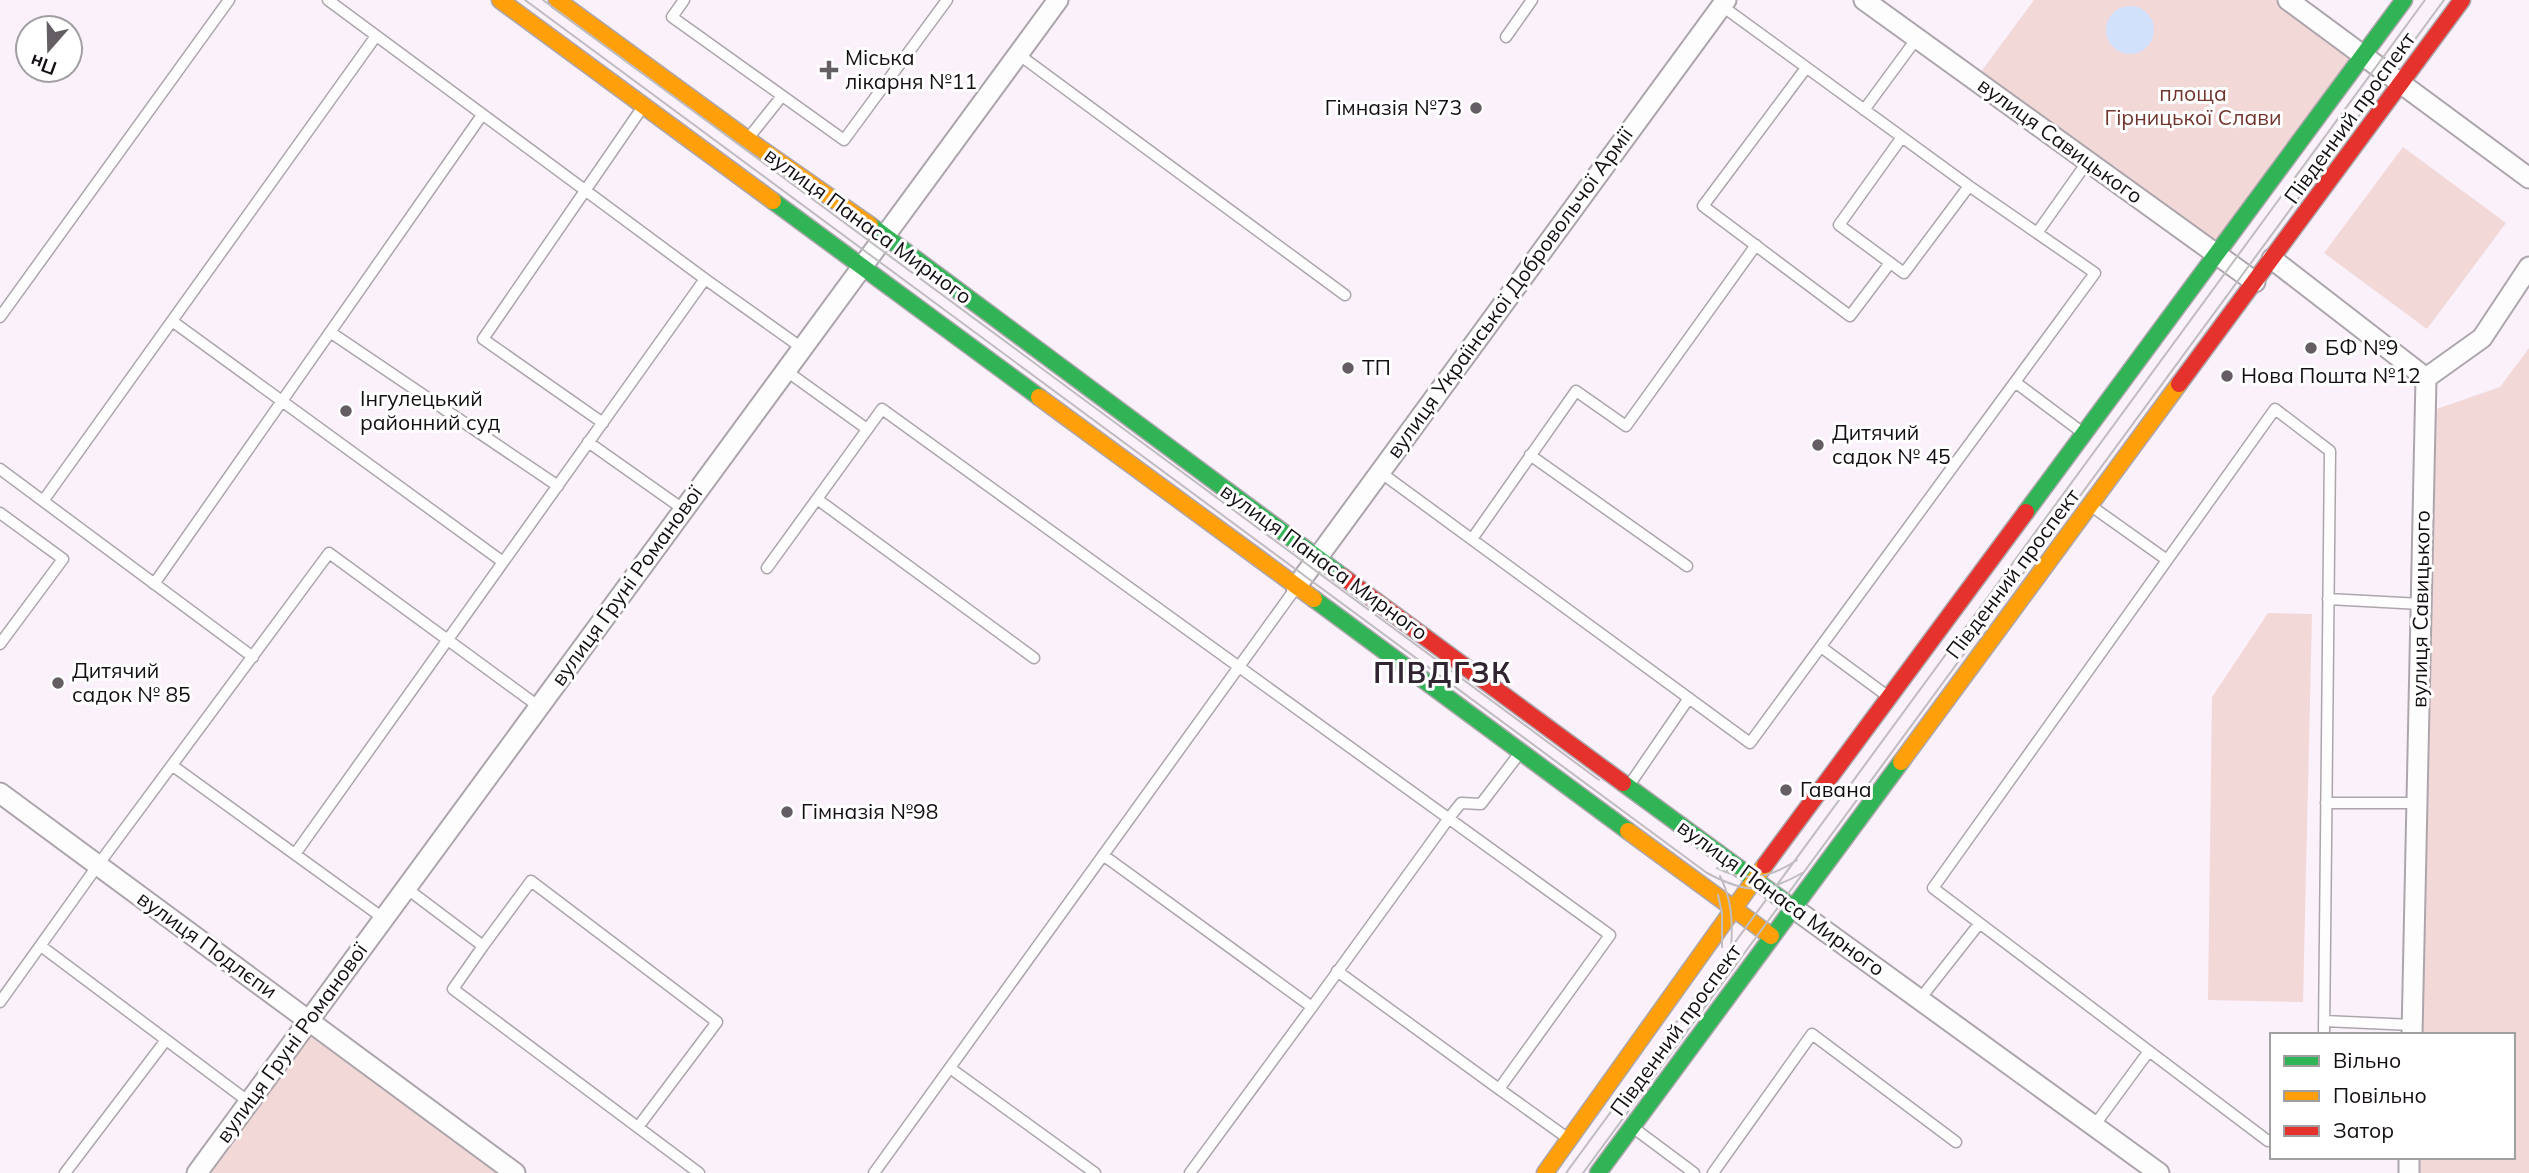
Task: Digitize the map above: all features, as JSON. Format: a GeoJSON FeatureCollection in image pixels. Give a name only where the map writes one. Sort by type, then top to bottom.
{"type":"FeatureCollection","features":[{"type":"Feature","properties":{"kind":"main road","name":"вулиця Панаса Мирного"},"geometry":{"type":"LineString","coordinates":[[500,0],[1770,936]]}},
{"type":"Feature","properties":{"kind":"main road","name":"вулиця Панаса Мирного"},"geometry":{"type":"LineString","coordinates":[[558,0],[747,139],[831,196],[1317,558],[1793,907]]}},
{"type":"Feature","properties":{"kind":"main road","name":"Південний проспект"},"geometry":{"type":"LineString","coordinates":[[1545,1173],[1755,879],[2404,0]]}},
{"type":"Feature","properties":{"kind":"main road","name":"Південний проспект"},"geometry":{"type":"LineString","coordinates":[[1598,1173],[2462,0]]}},
{"type":"Feature","properties":{"kind":"street","name":"вулиця Груні Романової"},"geometry":{"type":"LineString","coordinates":[[197,1173],[1058,0]]}},
{"type":"Feature","properties":{"kind":"street","name":"вулиця Савицького"},"geometry":{"type":"LineString","coordinates":[[1864,0],[2255,282]]}},
{"type":"Feature","properties":{"kind":"street"},"geometry":{"type":"LineString","coordinates":[[2288,0],[2529,178]]}},
{"type":"Feature","properties":{"kind":"street","name":"вулиця Української Добровольчої Армії"},"geometry":{"type":"LineString","coordinates":[[1296,587],[1724,3]]}},
{"type":"Feature","properties":{"kind":"street"},"geometry":{"type":"LineString","coordinates":[[2272,259],[2426,378],[2482,338],[2529,267]]}},
{"type":"Feature","properties":{"kind":"street","name":"вулиця Савицького"},"geometry":{"type":"LineString","coordinates":[[2412,1030],[2426,378]]}},
{"type":"Feature","properties":{"kind":"street","name":"вулиця Подлєпи"},"geometry":{"type":"LineString","coordinates":[[0,793],[515,1173]]}},
{"type":"Feature","properties":{"kind":"street","name":"вулиця Панаса Мирного"},"geometry":{"type":"LineString","coordinates":[[1793,907],[2159,1173]]}},
{"type":"Feature","properties":{"kind":"lane"},"geometry":{"type":"LineString","coordinates":[[0,317],[229,0]]}},
{"type":"Feature","properties":{"kind":"lane"},"geometry":{"type":"LineString","coordinates":[[328,0],[802,348]]}},
{"type":"Feature","properties":{"kind":"lane"},"geometry":{"type":"LineString","coordinates":[[684,0],[672,17],[844,140],[947,0]]}},
{"type":"Feature","properties":{"kind":"lane"},"geometry":{"type":"LineString","coordinates":[[1506,37],[1532,0]]}},
{"type":"Feature","properties":{"kind":"lane"},"geometry":{"type":"LineString","coordinates":[[1379,472],[1750,743],[1821,647],[2095,273],[1806,68],[1724,3]]}},
{"type":"Feature","properties":{"kind":"lane"},"geometry":{"type":"LineString","coordinates":[[43,501],[376,36]]}},
{"type":"Feature","properties":{"kind":"lane"},"geometry":{"type":"LineString","coordinates":[[1864,110],[1917,38]]}},
{"type":"Feature","properties":{"kind":"lane"},"geometry":{"type":"LineString","coordinates":[[1018,54],[1345,295]]}},
{"type":"Feature","properties":{"kind":"lane"},"geometry":{"type":"LineString","coordinates":[[1806,68],[1703,206],[1850,316],[1890,263]]}},
{"type":"Feature","properties":{"kind":"lane"},"geometry":{"type":"LineString","coordinates":[[747,139],[782,96]]}},
{"type":"Feature","properties":{"kind":"lane"},"geometry":{"type":"LineString","coordinates":[[603,422],[483,339],[645,105]]}},
{"type":"Feature","properties":{"kind":"lane"},"geometry":{"type":"LineString","coordinates":[[154,584],[482,115]]}},
{"type":"Feature","properties":{"kind":"lane"},"geometry":{"type":"LineString","coordinates":[[1902,137],[1839,225],[1890,263],[1905,273],[1969,186]]}},
{"type":"Feature","properties":{"kind":"lane"},"geometry":{"type":"LineString","coordinates":[[2037,233],[2088,161]]}},
{"type":"Feature","properties":{"kind":"lane"},"geometry":{"type":"LineString","coordinates":[[1472,539],[1576,391],[1626,426],[1756,245]]}},
{"type":"Feature","properties":{"kind":"lane"},"geometry":{"type":"LineString","coordinates":[[295,854],[705,279]]}},
{"type":"Feature","properties":{"kind":"lane"},"geometry":{"type":"LineString","coordinates":[[172,321],[503,562]]}},
{"type":"Feature","properties":{"kind":"lane"},"geometry":{"type":"LineString","coordinates":[[330,332],[558,486]]}},
{"type":"Feature","properties":{"kind":"lane"},"geometry":{"type":"LineString","coordinates":[[785,370],[867,429]]}},
{"type":"Feature","properties":{"kind":"lane"},"geometry":{"type":"LineString","coordinates":[[2015,382],[2083,433]]}},
{"type":"Feature","properties":{"kind":"lane"},"geometry":{"type":"LineString","coordinates":[[767,568],[882,409],[1610,935],[1499,1089]]}},
{"type":"Feature","properties":{"kind":"lane"},"geometry":{"type":"LineString","coordinates":[[2270,1141],[1933,888],[2275,410],[2329,451],[2324,1033]]}},
{"type":"Feature","properties":{"kind":"lane"},"geometry":{"type":"LineString","coordinates":[[588,442],[683,509]]}},
{"type":"Feature","properties":{"kind":"lane"},"geometry":{"type":"LineString","coordinates":[[1530,455],[1687,566]]}},
{"type":"Feature","properties":{"kind":"lane"},"geometry":{"type":"LineString","coordinates":[[0,469],[253,657]]}},
{"type":"Feature","properties":{"kind":"lane"},"geometry":{"type":"LineString","coordinates":[[817,499],[1034,658]]}},
{"type":"Feature","properties":{"kind":"lane"},"geometry":{"type":"LineString","coordinates":[[2090,505],[2167,560]]}},
{"type":"Feature","properties":{"kind":"lane"},"geometry":{"type":"LineString","coordinates":[[0,513],[63,559],[0,644]]}},
{"type":"Feature","properties":{"kind":"lane"},"geometry":{"type":"LineString","coordinates":[[0,1002],[329,553],[538,706]]}},
{"type":"Feature","properties":{"kind":"lane"},"geometry":{"type":"LineString","coordinates":[[874,1173],[1296,587]]}},
{"type":"Feature","properties":{"kind":"lane"},"geometry":{"type":"LineString","coordinates":[[2328,599],[2421,604]]}},
{"type":"Feature","properties":{"kind":"lane"},"geometry":{"type":"LineString","coordinates":[[1821,647],[1889,698]]}},
{"type":"Feature","properties":{"kind":"lane"},"geometry":{"type":"LineString","coordinates":[[1628,786],[1689,698]]}},
{"type":"Feature","properties":{"kind":"lane"},"geometry":{"type":"LineString","coordinates":[[1190,1173],[1449,818],[1461,803],[1481,804],[1520,752]]}},
{"type":"Feature","properties":{"kind":"lane"},"geometry":{"type":"LineString","coordinates":[[173,766],[383,918]]}},
{"type":"Feature","properties":{"kind":"lane"},"geometry":{"type":"LineString","coordinates":[[2326,803],[2417,803]]}},
{"type":"Feature","properties":{"kind":"lane"},"geometry":{"type":"LineString","coordinates":[[1103,855],[1312,1007]]}},
{"type":"Feature","properties":{"kind":"lane"},"geometry":{"type":"LineString","coordinates":[[638,1127],[717,1022],[531,881],[453,989],[699,1173]]}},
{"type":"Feature","properties":{"kind":"lane"},"geometry":{"type":"LineString","coordinates":[[406,888],[483,946]]}},
{"type":"Feature","properties":{"kind":"lane"},"geometry":{"type":"LineString","coordinates":[[1920,999],[1979,924]]}},
{"type":"Feature","properties":{"kind":"lane"},"geometry":{"type":"LineString","coordinates":[[41,946],[249,1102]]}},
{"type":"Feature","properties":{"kind":"lane"},"geometry":{"type":"LineString","coordinates":[[1337,971],[1569,1140]]}},
{"type":"Feature","properties":{"kind":"lane"},"geometry":{"type":"LineString","coordinates":[[2325,1021],[2412,1030]]}},
{"type":"Feature","properties":{"kind":"lane"},"geometry":{"type":"LineString","coordinates":[[1713,1173],[1812,1034],[1956,1142]]}},
{"type":"Feature","properties":{"kind":"lane"},"geometry":{"type":"LineString","coordinates":[[65,1173],[166,1040]]}},
{"type":"Feature","properties":{"kind":"lane"},"geometry":{"type":"LineString","coordinates":[[2094,1126],[2149,1052]]}},
{"type":"Feature","properties":{"kind":"lane"},"geometry":{"type":"LineString","coordinates":[[950,1068],[1095,1173]]}},
{"type":"Feature","properties":{"kind":"lane"},"geometry":{"type":"LineString","coordinates":[[1632,1127],[1694,1173]]}},
{"type":"Feature","properties":{"kind":"green space","name":"площа Гірницької Слави"},"geometry":{"type":"Polygon","coordinates":[[[2034,0],[2288,0],[2363,55],[2216,254],[1975,80],[2034,0]]]}},
{"type":"Feature","properties":{"kind":"green space"},"geometry":{"type":"Polygon","coordinates":[[[2403,147],[2506,223],[2427,329],[2324,253],[2403,147]]]}},
{"type":"Feature","properties":{"kind":"green space"},"geometry":{"type":"Polygon","coordinates":[[[2529,348],[2529,1173],[2409,1173],[2409,1159],[2515,1159],[2515,1033],[2412,1033],[2425,413],[2500,387],[2529,348]]]}},
{"type":"Feature","properties":{"kind":"green space"},"geometry":{"type":"Polygon","coordinates":[[[2268,613],[2312,614],[2303,1002],[2208,1000],[2212,697],[2268,613]]]}},
{"type":"Feature","properties":{"kind":"green space"},"geometry":{"type":"Polygon","coordinates":[[[309,1020],[515,1173],[197,1173],[309,1020]]]}},
{"type":"Feature","properties":{"kind":"water"},"geometry":{"type":"Polygon","coordinates":[[[2130,6],[2139,7],[2147,13],[2153,21],[2153,39],[2147,47],[2139,53],[2130,54],[2121,53],[2113,47],[2107,39],[2106,30],[2107,21],[2113,13],[2121,7],[2130,6]]]}},
{"type":"Feature","properties":{"kind":"tram line"},"geometry":{"type":"LineString","coordinates":[[525,0],[1707,873],[1733,885],[1755,889],[1776,885],[1802,873]]}},
{"type":"Feature","properties":{"kind":"tram line"},"geometry":{"type":"LineString","coordinates":[[543,0],[1599,780]]}},
{"type":"Feature","properties":{"kind":"tram line"},"geometry":{"type":"LineString","coordinates":[[1566,1173],[2425,0]]}},
{"type":"Feature","properties":{"kind":"tram line"},"geometry":{"type":"LineString","coordinates":[[1583,1173],[2444,0]]}},
{"type":"Feature","properties":{"kind":"tram line"},"geometry":{"type":"LineString","coordinates":[[1717,868],[1748,877],[1777,871],[1797,860]]}},
{"type":"Feature","properties":{"kind":"tram line"},"geometry":{"type":"LineString","coordinates":[[1720,876],[1731,911],[1731,948]]}},
{"type":"Feature","properties":{"kind":"tram line"},"geometry":{"type":"LineString","coordinates":[[1718,895],[1722,913],[1722,947]]}},
{"type":"Feature","properties":{"kind":"traffic: fast"},"geometry":{"type":"LineString","coordinates":[[2026,512],[2404,0]]}},
{"type":"Feature","properties":{"kind":"traffic: fast"},"geometry":{"type":"LineString","coordinates":[[773,201],[1039,397]]}},
{"type":"Feature","properties":{"kind":"traffic: fast"},"geometry":{"type":"LineString","coordinates":[[870,225],[1342,576]]}},
{"type":"Feature","properties":{"kind":"traffic: fast"},"geometry":{"type":"LineString","coordinates":[[1314,599],[1628,831]]}},
{"type":"Feature","properties":{"kind":"traffic: fast"},"geometry":{"type":"LineString","coordinates":[[1598,1173],[1901,762]]}},
{"type":"Feature","properties":{"kind":"traffic: fast"},"geometry":{"type":"LineString","coordinates":[[1623,783],[1792,907]]}},
{"type":"Feature","properties":{"kind":"traffic: slow"},"geometry":{"type":"LineString","coordinates":[[500,0],[773,201]]}},
{"type":"Feature","properties":{"kind":"traffic: slow"},"geometry":{"type":"LineString","coordinates":[[557,0],[870,225]]}},
{"type":"Feature","properties":{"kind":"traffic: slow"},"geometry":{"type":"LineString","coordinates":[[1901,762],[2179,384]]}},
{"type":"Feature","properties":{"kind":"traffic: slow"},"geometry":{"type":"LineString","coordinates":[[1039,397],[1314,599]]}},
{"type":"Feature","properties":{"kind":"traffic: slow"},"geometry":{"type":"LineString","coordinates":[[1628,831],[1771,936]]}},
{"type":"Feature","properties":{"kind":"traffic: slow"},"geometry":{"type":"LineString","coordinates":[[1545,1173],[1765,865]]}},
{"type":"Feature","properties":{"kind":"traffic: jam"},"geometry":{"type":"LineString","coordinates":[[2179,384],[2462,0]]}},
{"type":"Feature","properties":{"kind":"traffic: jam"},"geometry":{"type":"LineString","coordinates":[[1765,865],[2026,512]]}},
{"type":"Feature","properties":{"kind":"traffic: jam"},"geometry":{"type":"LineString","coordinates":[[1342,576],[1623,783]]}},
{"type":"Feature","properties":{"kind":"place","name":"Міська лікарня №11"},"geometry":{"type":"Point","coordinates":[829,70]}},
{"type":"Feature","properties":{"kind":"place","name":"Гімназія №73"},"geometry":{"type":"Point","coordinates":[1476,108]}},
{"type":"Feature","properties":{"kind":"place","name":"БФ №9"},"geometry":{"type":"Point","coordinates":[2311,348]}},
{"type":"Feature","properties":{"kind":"place","name":"ТП"},"geometry":{"type":"Point","coordinates":[1348,368]}},
{"type":"Feature","properties":{"kind":"place","name":"Нова Пошта №12"},"geometry":{"type":"Point","coordinates":[2227,376]}},
{"type":"Feature","properties":{"kind":"place","name":"Інгулецький районний суд"},"geometry":{"type":"Point","coordinates":[346,411]}},
{"type":"Feature","properties":{"kind":"place","name":"Дитячий садок № 45"},"geometry":{"type":"Point","coordinates":[1818,445]}},
{"type":"Feature","properties":{"kind":"place","name":"Дитячий садок № 85"},"geometry":{"type":"Point","coordinates":[58,683]}},
{"type":"Feature","properties":{"kind":"place","name":"Гавана"},"geometry":{"type":"Point","coordinates":[1786,790]}},
{"type":"Feature","properties":{"kind":"place","name":"Гімназія №98"},"geometry":{"type":"Point","coordinates":[787,812]}},
{"type":"Feature","properties":{"kind":"district","name":"ПІВДГЗК"},"geometry":{"type":"Point","coordinates":[1443,673]}}]}
